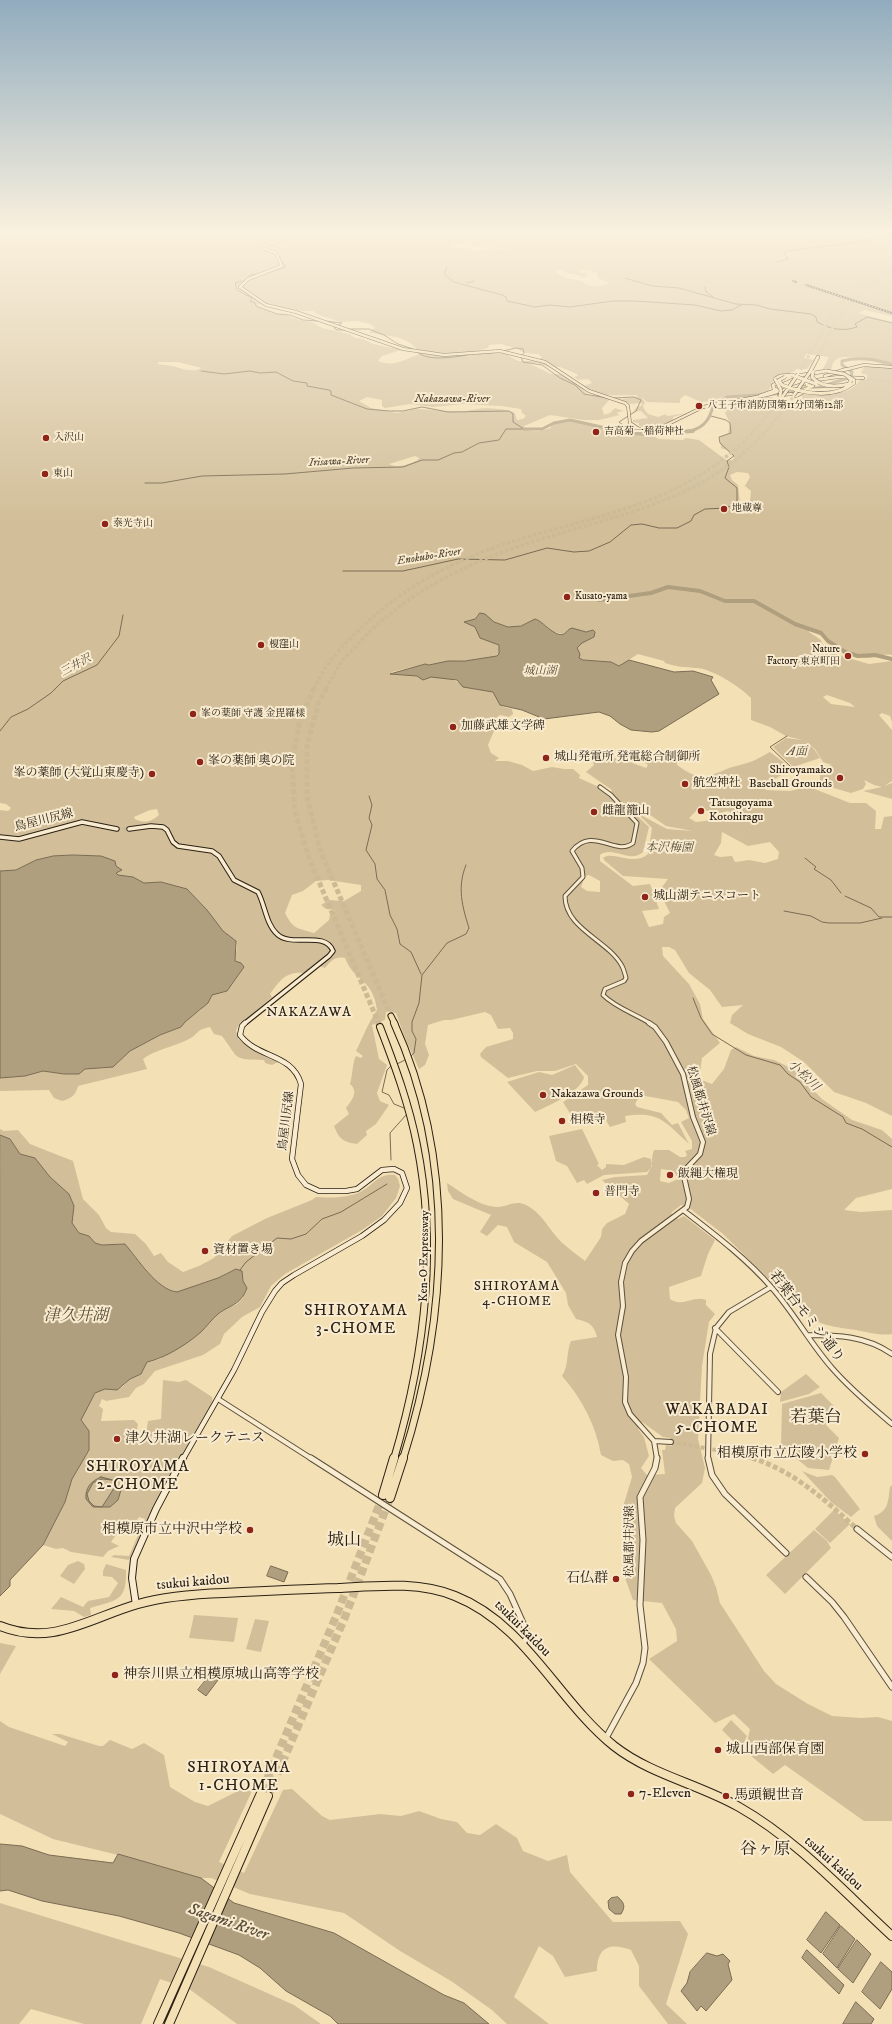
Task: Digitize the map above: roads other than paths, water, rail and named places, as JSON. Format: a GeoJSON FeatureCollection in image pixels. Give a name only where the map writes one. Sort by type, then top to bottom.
{"type":"FeatureCollection","features":[{"type":"Feature","properties":{"kind":"highway"},"geometry":{"type":"LineString","coordinates":[[340,327],[416,352],[444,355],[502,351],[520,354],[549,364],[589,391],[616,399],[627,405],[630,423],[636,428],[658,429],[670,425],[695,410],[708,406],[756,398],[774,392],[807,388]]}},
{"type":"Feature","properties":{"kind":"highway"},"geometry":{"type":"LineString","coordinates":[[818,357],[811,372],[795,396],[806,390],[836,390],[850,385],[854,381],[850,376],[841,373],[827,372],[807,375],[790,377],[779,380],[780,384],[802,392],[830,392],[850,385]]}},
{"type":"Feature","properties":{"kind":"highway"},"geometry":{"type":"LineString","coordinates":[[774,392],[779,388],[848,368],[869,364],[892,367]]}},
{"type":"Feature","properties":{"kind":"highway"},"geometry":{"type":"LineString","coordinates":[[834,374],[848,368]]}},
{"type":"Feature","properties":{"kind":"highway"},"geometry":{"type":"LineString","coordinates":[[821,380],[807,388],[790,394],[771,397],[774,392],[790,377],[799,370],[798,374],[780,398],[780,390],[775,379],[780,376],[790,377],[826,387],[841,387],[850,385]]}},
{"type":"Feature","properties":{"kind":"highway"},"geometry":{"type":"LineString","coordinates":[[811,372],[814,379],[822,384],[838,386],[850,385]]}},
{"type":"Feature","properties":{"kind":"highway"},"geometry":{"type":"LineString","coordinates":[[756,398],[811,381],[844,376]]}},
{"type":"Feature","properties":{"kind":"highway"},"geometry":{"type":"LineString","coordinates":[[814,378],[863,376]]}},
{"type":"Feature","properties":{"kind":"highway","name":"Ken-O Expressway"},"geometry":{"type":"LineString","coordinates":[[390,1498],[408,1442],[425,1377],[435,1318],[438,1282],[439,1218],[435,1169],[426,1121],[410,1063],[391,1016]]}},
{"type":"Feature","properties":{"kind":"highway","name":"Ken-O Expressway"},"geometry":{"type":"LineString","coordinates":[[380,1027],[398,1070],[414,1125],[424,1190],[428,1248],[425,1317],[409,1407],[383,1496]]}},
{"type":"Feature","properties":{"kind":"highway","name":"tsukui kaidou"},"geometry":{"type":"LineString","coordinates":[[1,1626],[26,1635],[46,1634],[62,1631],[136,1605],[167,1597],[217,1593],[394,1585],[422,1586],[458,1596],[482,1608],[495,1618],[522,1644],[577,1709],[606,1738],[636,1761],[714,1794],[757,1818],[798,1850],[892,1936]]}},
{"type":"Feature","properties":{"kind":"highway"},"geometry":{"type":"LineString","coordinates":[[158,2024],[265,1794],[169,2024]]}},
{"type":"Feature","properties":{"kind":"main road","name":"鳥屋川尻線"},"geometry":{"type":"LineString","coordinates":[[0,837],[20,839],[70,824],[85,822],[117,829]]}},
{"type":"Feature","properties":{"kind":"main road","name":"鳥屋川尻線"},"geometry":{"type":"LineString","coordinates":[[130,829],[150,826],[162,827],[168,831],[173,842],[179,847],[205,849],[217,853],[222,858],[232,878],[258,892],[269,921],[278,936],[284,939],[322,941],[331,946],[332,951],[330,956],[250,1018],[242,1026],[240,1035],[247,1044],[292,1066],[299,1074],[301,1084],[292,1159],[296,1169],[309,1188],[321,1193],[351,1190],[361,1186],[374,1173],[386,1170],[400,1172],[406,1180],[404,1194],[401,1201],[379,1223],[360,1238],[292,1276],[278,1288],[270,1300],[218,1399],[160,1499],[134,1559],[131,1572],[136,1605]]}},
{"type":"Feature","properties":{"kind":"street","name":"松風都井沢線"},"geometry":{"type":"LineString","coordinates":[[600,787],[618,800],[626,814],[637,823],[637,828],[632,835],[633,843],[629,846],[623,846],[594,839],[586,840],[576,846],[572,851],[583,872],[583,876],[565,896],[564,906],[572,919],[614,955],[624,969],[626,978],[620,983],[605,989],[603,993],[604,997],[655,1027],[666,1042],[683,1074],[693,1117],[702,1142],[700,1154],[683,1172],[689,1199],[687,1207],[683,1210]]}},
{"type":"Feature","properties":{"kind":"street","name":"若葉台モミジ通り"},"geometry":{"type":"LineString","coordinates":[[683,1210],[723,1240],[771,1287],[837,1374],[892,1424]]}},
{"type":"Feature","properties":{"kind":"street"},"geometry":{"type":"LineString","coordinates":[[671,1442],[654,1441],[630,1414],[625,1402],[626,1377],[618,1335],[623,1306],[621,1282],[625,1263],[632,1251],[642,1241],[683,1210]]}},
{"type":"Feature","properties":{"kind":"street"},"geometry":{"type":"LineString","coordinates":[[771,1287],[729,1310],[722,1318],[711,1340],[707,1456],[712,1475],[720,1489],[786,1553]]}},
{"type":"Feature","properties":{"kind":"street"},"geometry":{"type":"LineString","coordinates":[[716,1328],[778,1392]]}},
{"type":"Feature","properties":{"kind":"street"},"geometry":{"type":"LineString","coordinates":[[807,1335],[862,1338],[879,1345],[892,1354]]}},
{"type":"Feature","properties":{"kind":"street"},"geometry":{"type":"LineString","coordinates":[[218,1399],[500,1579],[510,1594],[527,1632],[527,1638],[522,1644]]}},
{"type":"Feature","properties":{"kind":"street","name":"松風都井沢線"},"geometry":{"type":"LineString","coordinates":[[606,1738],[636,1683],[643,1663],[645,1648],[640,1605],[643,1540],[640,1502],[645,1485],[657,1463],[658,1453],[654,1441]]}},
{"type":"Feature","properties":{"kind":"street"},"geometry":{"type":"LineString","coordinates":[[857,1529],[892,1557]]}},
{"type":"Feature","properties":{"kind":"street"},"geometry":{"type":"LineString","coordinates":[[806,1577],[836,1608],[892,1687]]}},
{"type":"Feature","properties":{"kind":"water","name":"城山湖"},"geometry":{"type":"Polygon","coordinates":[[[480,613],[485,614],[494,622],[508,627],[521,626],[535,619],[553,632],[560,635],[572,628],[586,632],[593,630],[595,632],[594,637],[582,643],[577,648],[580,654],[579,658],[583,660],[611,662],[619,666],[629,660],[674,672],[693,671],[713,677],[711,680],[719,694],[659,731],[652,732],[631,730],[610,716],[599,712],[544,719],[522,710],[500,705],[493,692],[463,687],[457,680],[431,677],[423,680],[417,676],[390,674],[425,664],[429,665],[448,661],[465,661],[497,656],[499,654],[499,645],[480,638],[475,627],[464,622],[475,619],[480,613]]]}},
{"type":"Feature","properties":{"kind":"water"},"geometry":{"type":"Polygon","coordinates":[[[53,856],[101,856],[115,861],[116,866],[122,870],[116,873],[118,875],[133,877],[144,883],[161,882],[187,889],[207,910],[223,931],[236,941],[235,961],[241,963],[244,967],[227,991],[212,995],[208,1003],[181,1027],[160,1035],[130,1051],[113,1067],[85,1069],[79,1074],[64,1074],[43,1071],[25,1076],[0,1078],[0,871],[16,870],[36,860],[53,856]]]}},
{"type":"Feature","properties":{"kind":"water","name":"津久井湖"},"geometry":{"type":"Polygon","coordinates":[[[0,1135],[10,1139],[20,1154],[35,1158],[50,1177],[69,1194],[74,1206],[72,1223],[79,1233],[89,1236],[95,1243],[102,1245],[125,1244],[155,1280],[162,1286],[177,1292],[218,1278],[236,1269],[242,1271],[243,1281],[247,1288],[238,1302],[218,1314],[189,1342],[168,1354],[147,1362],[141,1374],[130,1379],[117,1390],[105,1389],[95,1393],[81,1420],[89,1431],[89,1450],[72,1479],[65,1502],[43,1545],[10,1580],[10,1586],[0,1596],[0,1135]]]}},
{"type":"Feature","properties":{"kind":"water"},"geometry":{"type":"Polygon","coordinates":[[[101,1477],[113,1480],[121,1490],[118,1500],[110,1507],[102,1507],[93,1507],[86,1499],[86,1495],[89,1485],[101,1477]],[[103,1479],[93,1483],[87,1494],[89,1501],[94,1506],[102,1507],[116,1485],[112,1480],[103,1479]]]}},
{"type":"Feature","properties":{"kind":"water"},"geometry":{"type":"Polygon","coordinates":[[[271,1566],[288,1572],[284,1582],[267,1576],[271,1566]]]}},
{"type":"Feature","properties":{"kind":"water"},"geometry":{"type":"Polygon","coordinates":[[[211,1674],[218,1680],[206,1696],[198,1690],[211,1674]]]}},
{"type":"Feature","properties":{"kind":"water","name":"Sagami River"},"geometry":{"type":"Polygon","coordinates":[[[0,1844],[22,1846],[49,1855],[113,1863],[118,1854],[201,1878],[234,1903],[334,1933],[444,1995],[464,2003],[489,2024],[338,2024],[330,2016],[286,1991],[260,1968],[239,1955],[179,1933],[119,1916],[42,1901],[8,1890],[0,1891],[0,1844]]]}},
{"type":"Feature","properties":{"kind":"water"},"geometry":{"type":"Polygon","coordinates":[[[618,1897],[623,1903],[624,1907],[621,1914],[615,1914],[609,1909],[608,1901],[611,1898],[618,1897]]]}},
{"type":"Feature","properties":{"kind":"water"},"geometry":{"type":"Polygon","coordinates":[[[826,1912],[840,1925],[821,1953],[807,1940],[826,1912]]]}},
{"type":"Feature","properties":{"kind":"water"},"geometry":{"type":"Polygon","coordinates":[[[841,1926],[855,1939],[837,1968],[823,1954],[841,1926]]]}},
{"type":"Feature","properties":{"kind":"water"},"geometry":{"type":"Polygon","coordinates":[[[857,1940],[871,1954],[853,1983],[838,1969],[857,1940]]]}},
{"type":"Feature","properties":{"kind":"water"},"geometry":{"type":"Polygon","coordinates":[[[807,1950],[844,1985],[839,1994],[802,1958],[807,1950]]]}},
{"type":"Feature","properties":{"kind":"water"},"geometry":{"type":"Polygon","coordinates":[[[707,1953],[717,1956],[723,1954],[730,1961],[728,1964],[732,1980],[706,2011],[701,2006],[697,2011],[681,1991],[687,1983],[690,1972],[707,1953]]]}},
{"type":"Feature","properties":{"kind":"water"},"geometry":{"type":"Polygon","coordinates":[[[881,1962],[892,1972],[892,1989],[880,2009],[862,1992],[881,1962]]]}},
{"type":"Feature","properties":{"kind":"water"},"geometry":{"type":"Polygon","coordinates":[[[856,2002],[874,2019],[871,2024],[843,2024],[856,2002]]]}},
{"type":"Feature","properties":{"kind":"waterway"},"geometry":{"type":"LineString","coordinates":[[335,327],[337,330],[345,330]]}},
{"type":"Feature","properties":{"kind":"waterway"},"geometry":{"type":"LineString","coordinates":[[832,327],[837,329],[852,329],[856,327]]}},
{"type":"Feature","properties":{"kind":"waterway"},"geometry":{"type":"LineString","coordinates":[[350,329],[369,329],[384,335],[398,344],[416,350]]}},
{"type":"Feature","properties":{"kind":"waterway"},"geometry":{"type":"LineString","coordinates":[[503,351],[516,348],[523,349],[524,353],[521,357],[523,362],[542,365],[560,378],[575,385],[584,394],[607,398]]}},
{"type":"Feature","properties":{"kind":"waterway"},"geometry":{"type":"LineString","coordinates":[[417,352],[434,358],[448,358],[468,355]]}},
{"type":"Feature","properties":{"kind":"waterway"},"geometry":{"type":"LineString","coordinates":[[479,354],[500,352]]}},
{"type":"Feature","properties":{"kind":"waterway"},"geometry":{"type":"LineString","coordinates":[[688,431],[704,424],[710,416],[713,405],[727,397],[788,393],[802,388],[817,388],[851,377],[852,372],[842,365],[842,361],[867,359],[892,364]]}},
{"type":"Feature","properties":{"kind":"waterway","name":"Irisawa-River"},"geometry":{"type":"LineString","coordinates":[[145,483],[162,483],[202,476],[285,474],[353,468],[403,467],[422,460],[438,460],[454,453],[462,452],[479,443],[499,440],[506,429],[524,429],[513,422],[513,414],[509,411],[448,412],[422,407],[403,411],[367,409],[331,395],[331,391],[329,390],[307,386],[307,383],[293,381],[276,372],[260,373],[250,371],[224,374],[201,371]]}},
{"type":"Feature","properties":{"kind":"waterway"},"geometry":{"type":"LineString","coordinates":[[614,398],[634,397],[641,400],[636,411],[619,422],[631,431]]}},
{"type":"Feature","properties":{"kind":"waterway","name":"Enokubo-River"},"geometry":{"type":"LineString","coordinates":[[343,571],[403,571],[458,559],[505,560],[547,548],[574,552],[589,551],[610,542],[631,525],[642,524],[659,528],[677,528],[691,521],[694,515],[705,509],[726,508],[737,503],[737,488],[725,478],[729,467],[727,461],[734,456],[720,443],[719,437],[731,433],[730,423],[726,420],[711,416]]}},
{"type":"Feature","properties":{"kind":"waterway","name":"Nakazawa-River"},"geometry":{"type":"LineString","coordinates":[[524,429],[542,429],[554,423],[570,420],[623,432]]}},
{"type":"Feature","properties":{"kind":"waterway","name":"Nakazawa-River"},"geometry":{"type":"LineString","coordinates":[[616,431],[623,432]]}},
{"type":"Feature","properties":{"kind":"waterway"},"geometry":{"type":"LineString","coordinates":[[623,432],[645,434],[688,431]]}},
{"type":"Feature","properties":{"kind":"waterway"},"geometry":{"type":"LineString","coordinates":[[684,432],[688,431]]}},
{"type":"Feature","properties":{"kind":"waterway"},"geometry":{"type":"LineString","coordinates":[[688,431],[693,431]]}},
{"type":"Feature","properties":{"kind":"waterway"},"geometry":{"type":"LineString","coordinates":[[599,600],[651,593],[668,587],[700,591],[725,601],[754,601],[795,624],[821,633],[828,641],[845,652],[858,656],[875,655],[892,659]]}},
{"type":"Feature","properties":{"kind":"waterway","name":"三井沢"},"geometry":{"type":"LineString","coordinates":[[0,731],[11,717],[28,709],[51,693],[63,681],[97,665],[119,636],[123,615]]}},
{"type":"Feature","properties":{"kind":"waterway"},"geometry":{"type":"LineString","coordinates":[[787,736],[770,747],[791,767],[805,770],[812,774]]}},
{"type":"Feature","properties":{"kind":"waterway"},"geometry":{"type":"LineString","coordinates":[[369,796],[372,805],[369,818],[372,825],[366,850],[375,864],[377,879],[385,890],[390,915],[397,929],[400,944],[411,952],[421,974]]}},
{"type":"Feature","properties":{"kind":"waterway"},"geometry":{"type":"LineString","coordinates":[[805,858],[816,867],[814,869],[831,880],[841,893]]}},
{"type":"Feature","properties":{"kind":"waterway"},"geometry":{"type":"LineString","coordinates":[[411,1056],[414,1053],[416,1039],[412,1031],[412,1022],[419,1003],[422,975],[447,943],[466,934],[469,928],[464,912],[461,889],[463,873],[466,865]]}},
{"type":"Feature","properties":{"kind":"waterway"},"geometry":{"type":"LineString","coordinates":[[845,896],[871,908],[879,917],[892,917]]}},
{"type":"Feature","properties":{"kind":"waterway"},"geometry":{"type":"LineString","coordinates":[[784,911],[811,916],[822,922],[829,923],[860,923],[882,918]]}},
{"type":"Feature","properties":{"kind":"waterway","name":"小松川"},"geometry":{"type":"LineString","coordinates":[[693,998],[701,1018],[712,1034],[746,1055],[780,1065],[788,1074],[800,1082],[811,1097],[843,1117],[846,1123],[862,1129],[892,1147]]}},
{"type":"Feature","properties":{"kind":"waterway"},"geometry":{"type":"LineString","coordinates":[[397,1064],[405,1060]]}},
{"type":"Feature","properties":{"kind":"waterway"},"geometry":{"type":"LineString","coordinates":[[392,1065],[387,1070],[382,1092],[389,1095],[394,1104],[404,1108]]}},
{"type":"Feature","properties":{"kind":"waterway"},"geometry":{"type":"LineString","coordinates":[[391,1160],[390,1133],[407,1114]]}},
{"type":"Feature","properties":{"kind":"waterway"},"geometry":{"type":"LineString","coordinates":[[240,1270],[246,1262],[277,1238],[291,1239],[306,1234],[322,1219],[341,1212],[387,1184]]}},
{"type":"Feature","properties":{"kind":"tunnel"},"geometry":{"type":"LineString","coordinates":[[801,370],[824,327]]}},
{"type":"Feature","properties":{"kind":"tunnel"},"geometry":{"type":"LineString","coordinates":[[818,357],[833,327]]}},
{"type":"Feature","properties":{"kind":"tunnel"},"geometry":{"type":"LineString","coordinates":[[822,380],[833,375]]}},
{"type":"Feature","properties":{"kind":"tunnel"},"geometry":{"type":"LineString","coordinates":[[863,378],[892,382]]}},
{"type":"Feature","properties":{"kind":"tunnel"},"geometry":{"type":"LineString","coordinates":[[766,432],[794,396]]}},
{"type":"Feature","properties":{"kind":"tunnel"},"geometry":{"type":"LineString","coordinates":[[753,432],[780,400]]}},
{"type":"Feature","properties":{"kind":"tunnel"},"geometry":{"type":"LineString","coordinates":[[326,689],[344,658],[375,627],[394,611],[436,583],[482,560],[505,551],[626,514],[686,490],[714,475],[741,455],[766,431]]}},
{"type":"Feature","properties":{"kind":"tunnel"},"geometry":{"type":"LineString","coordinates":[[314,689],[323,672],[341,648],[355,634],[376,614],[424,580],[442,570],[496,547],[600,517],[665,494],[696,478],[725,457],[753,432]]}},
{"type":"Feature","properties":{"kind":"tunnel"},"geometry":{"type":"LineString","coordinates":[[314,688],[300,720],[292,764],[295,812],[309,858],[379,1024]]}},
{"type":"Feature","properties":{"kind":"tunnel"},"geometry":{"type":"LineString","coordinates":[[327,688],[319,702],[307,746],[307,796],[320,850],[391,1016]]}},
{"type":"Feature","properties":{"kind":"tunnel"},"geometry":{"type":"LineString","coordinates":[[117,829],[129,829]]}},
{"type":"Feature","properties":{"kind":"tunnel"},"geometry":{"type":"LineString","coordinates":[[378,1023],[380,1027]]}},
{"type":"Feature","properties":{"kind":"tunnel"},"geometry":{"type":"LineString","coordinates":[[671,1442],[727,1452],[754,1459]]}},
{"type":"Feature","properties":{"kind":"tunnel"},"geometry":{"type":"LineString","coordinates":[[754,1459],[782,1470],[821,1497],[857,1529]]}},
{"type":"Feature","properties":{"kind":"tunnel"},"geometry":{"type":"LineString","coordinates":[[262,1791],[337,1614],[383,1495]]}},
{"type":"Feature","properties":{"kind":"tunnel"},"geometry":{"type":"LineString","coordinates":[[268,1796],[345,1617],[390,1498]]}},
{"type":"Feature","properties":{"kind":"place","name":"八王子市消防団第11分団第12部"},"geometry":{"type":"Point","coordinates":[699,406]}},
{"type":"Feature","properties":{"kind":"place","name":"吉高菊一稲荷神社"},"geometry":{"type":"Point","coordinates":[596,432]}},
{"type":"Feature","properties":{"kind":"place","name":"入沢山"},"geometry":{"type":"Point","coordinates":[46,438]}},
{"type":"Feature","properties":{"kind":"place","name":"東山"},"geometry":{"type":"Point","coordinates":[45,474]}},
{"type":"Feature","properties":{"kind":"place","name":"地蔵尊"},"geometry":{"type":"Point","coordinates":[724,509]}},
{"type":"Feature","properties":{"kind":"place","name":"泰光寺山"},"geometry":{"type":"Point","coordinates":[105,524]}},
{"type":"Feature","properties":{"kind":"place","name":"Kusato-yama"},"geometry":{"type":"Point","coordinates":[567,597]}},
{"type":"Feature","properties":{"kind":"place","name":"榎窪山"},"geometry":{"type":"Point","coordinates":[261,645]}},
{"type":"Feature","properties":{"kind":"place","name":"Nature Factory 東京町田"},"geometry":{"type":"Point","coordinates":[848,656]}},
{"type":"Feature","properties":{"kind":"place","name":"峯の薬師 守護 金毘羅樣"},"geometry":{"type":"Point","coordinates":[193,714]}},
{"type":"Feature","properties":{"kind":"place","name":"加藤武雄文学碑"},"geometry":{"type":"Point","coordinates":[453,727]}},
{"type":"Feature","properties":{"kind":"place","name":"城山発電所 発電総合制御所"},"geometry":{"type":"Point","coordinates":[546,758]}},
{"type":"Feature","properties":{"kind":"place","name":"峯の薬師 奥の院"},"geometry":{"type":"Point","coordinates":[200,762]}},
{"type":"Feature","properties":{"kind":"place","name":"峯の薬師 (大覚山東慶寺)"},"geometry":{"type":"Point","coordinates":[152,774]}},
{"type":"Feature","properties":{"kind":"place","name":"Shiroyamako Baseball Grounds"},"geometry":{"type":"Point","coordinates":[840,778]}},
{"type":"Feature","properties":{"kind":"place","name":"航空神社"},"geometry":{"type":"Point","coordinates":[685,784]}},
{"type":"Feature","properties":{"kind":"place","name":"Tatsugoyama Kotohiragu"},"geometry":{"type":"Point","coordinates":[701,811]}},
{"type":"Feature","properties":{"kind":"place","name":"雌龍籠山"},"geometry":{"type":"Point","coordinates":[594,812]}},
{"type":"Feature","properties":{"kind":"place","name":"城山湖テニスコート"},"geometry":{"type":"Point","coordinates":[645,897]}},
{"type":"Feature","properties":{"kind":"place","name":"Nakazawa Grounds"},"geometry":{"type":"Point","coordinates":[543,1095]}},
{"type":"Feature","properties":{"kind":"place","name":"相模寺"},"geometry":{"type":"Point","coordinates":[562,1121]}},
{"type":"Feature","properties":{"kind":"place","name":"飯縄大権現"},"geometry":{"type":"Point","coordinates":[670,1175]}},
{"type":"Feature","properties":{"kind":"place","name":"普門寺"},"geometry":{"type":"Point","coordinates":[596,1193]}},
{"type":"Feature","properties":{"kind":"place","name":"資材置き場"},"geometry":{"type":"Point","coordinates":[205,1251]}},
{"type":"Feature","properties":{"kind":"place","name":"津久井湖レークテニス"},"geometry":{"type":"Point","coordinates":[117,1439]}},
{"type":"Feature","properties":{"kind":"place","name":"相模原市立広陵小学校"},"geometry":{"type":"Point","coordinates":[865,1454]}},
{"type":"Feature","properties":{"kind":"place","name":"相模原市立中沢中学校"},"geometry":{"type":"Point","coordinates":[250,1530]}},
{"type":"Feature","properties":{"kind":"place","name":"石仏群"},"geometry":{"type":"Point","coordinates":[616,1579]}},
{"type":"Feature","properties":{"kind":"place","name":"神奈川県立相模原城山高等学校"},"geometry":{"type":"Point","coordinates":[115,1675]}},
{"type":"Feature","properties":{"kind":"place","name":"城山西部保育園"},"geometry":{"type":"Point","coordinates":[718,1750]}},
{"type":"Feature","properties":{"kind":"place","name":"7-Eleven"},"geometry":{"type":"Point","coordinates":[631,1794]}},
{"type":"Feature","properties":{"kind":"place","name":"馬頭観世音"},"geometry":{"type":"Point","coordinates":[726,1796]}},
{"type":"Feature","properties":{"kind":"district","name":"NAKAZAWA"},"geometry":{"type":"Point","coordinates":[309,1013]}},
{"type":"Feature","properties":{"kind":"district","name":"SHIROYAMA 4-CHOME"},"geometry":{"type":"Point","coordinates":[517,1294]}},
{"type":"Feature","properties":{"kind":"district","name":"SHIROYAMA 3-CHOME"},"geometry":{"type":"Point","coordinates":[356,1321]}},
{"type":"Feature","properties":{"kind":"district","name":"若葉台"},"geometry":{"type":"Point","coordinates":[816,1418]}},
{"type":"Feature","properties":{"kind":"district","name":"WAKABADAI 5-CHOME"},"geometry":{"type":"Point","coordinates":[717,1420]}},
{"type":"Feature","properties":{"kind":"district","name":"SHIROYAMA 2-CHOME"},"geometry":{"type":"Point","coordinates":[138,1477]}},
{"type":"Feature","properties":{"kind":"district","name":"城山"},"geometry":{"type":"Point","coordinates":[344,1541]}},
{"type":"Feature","properties":{"kind":"district","name":"SHIROYAMA 1-CHOME"},"geometry":{"type":"Point","coordinates":[239,1778]}},
{"type":"Feature","properties":{"kind":"district","name":"谷ヶ原"},"geometry":{"type":"Point","coordinates":[765,1850]}},
{"type":"Feature","properties":{"kind":"park label","name":"A面"},"geometry":{"type":"Point","coordinates":[797,753]}},
{"type":"Feature","properties":{"kind":"park label","name":"本沢梅園"},"geometry":{"type":"Point","coordinates":[669,849]}}]}
